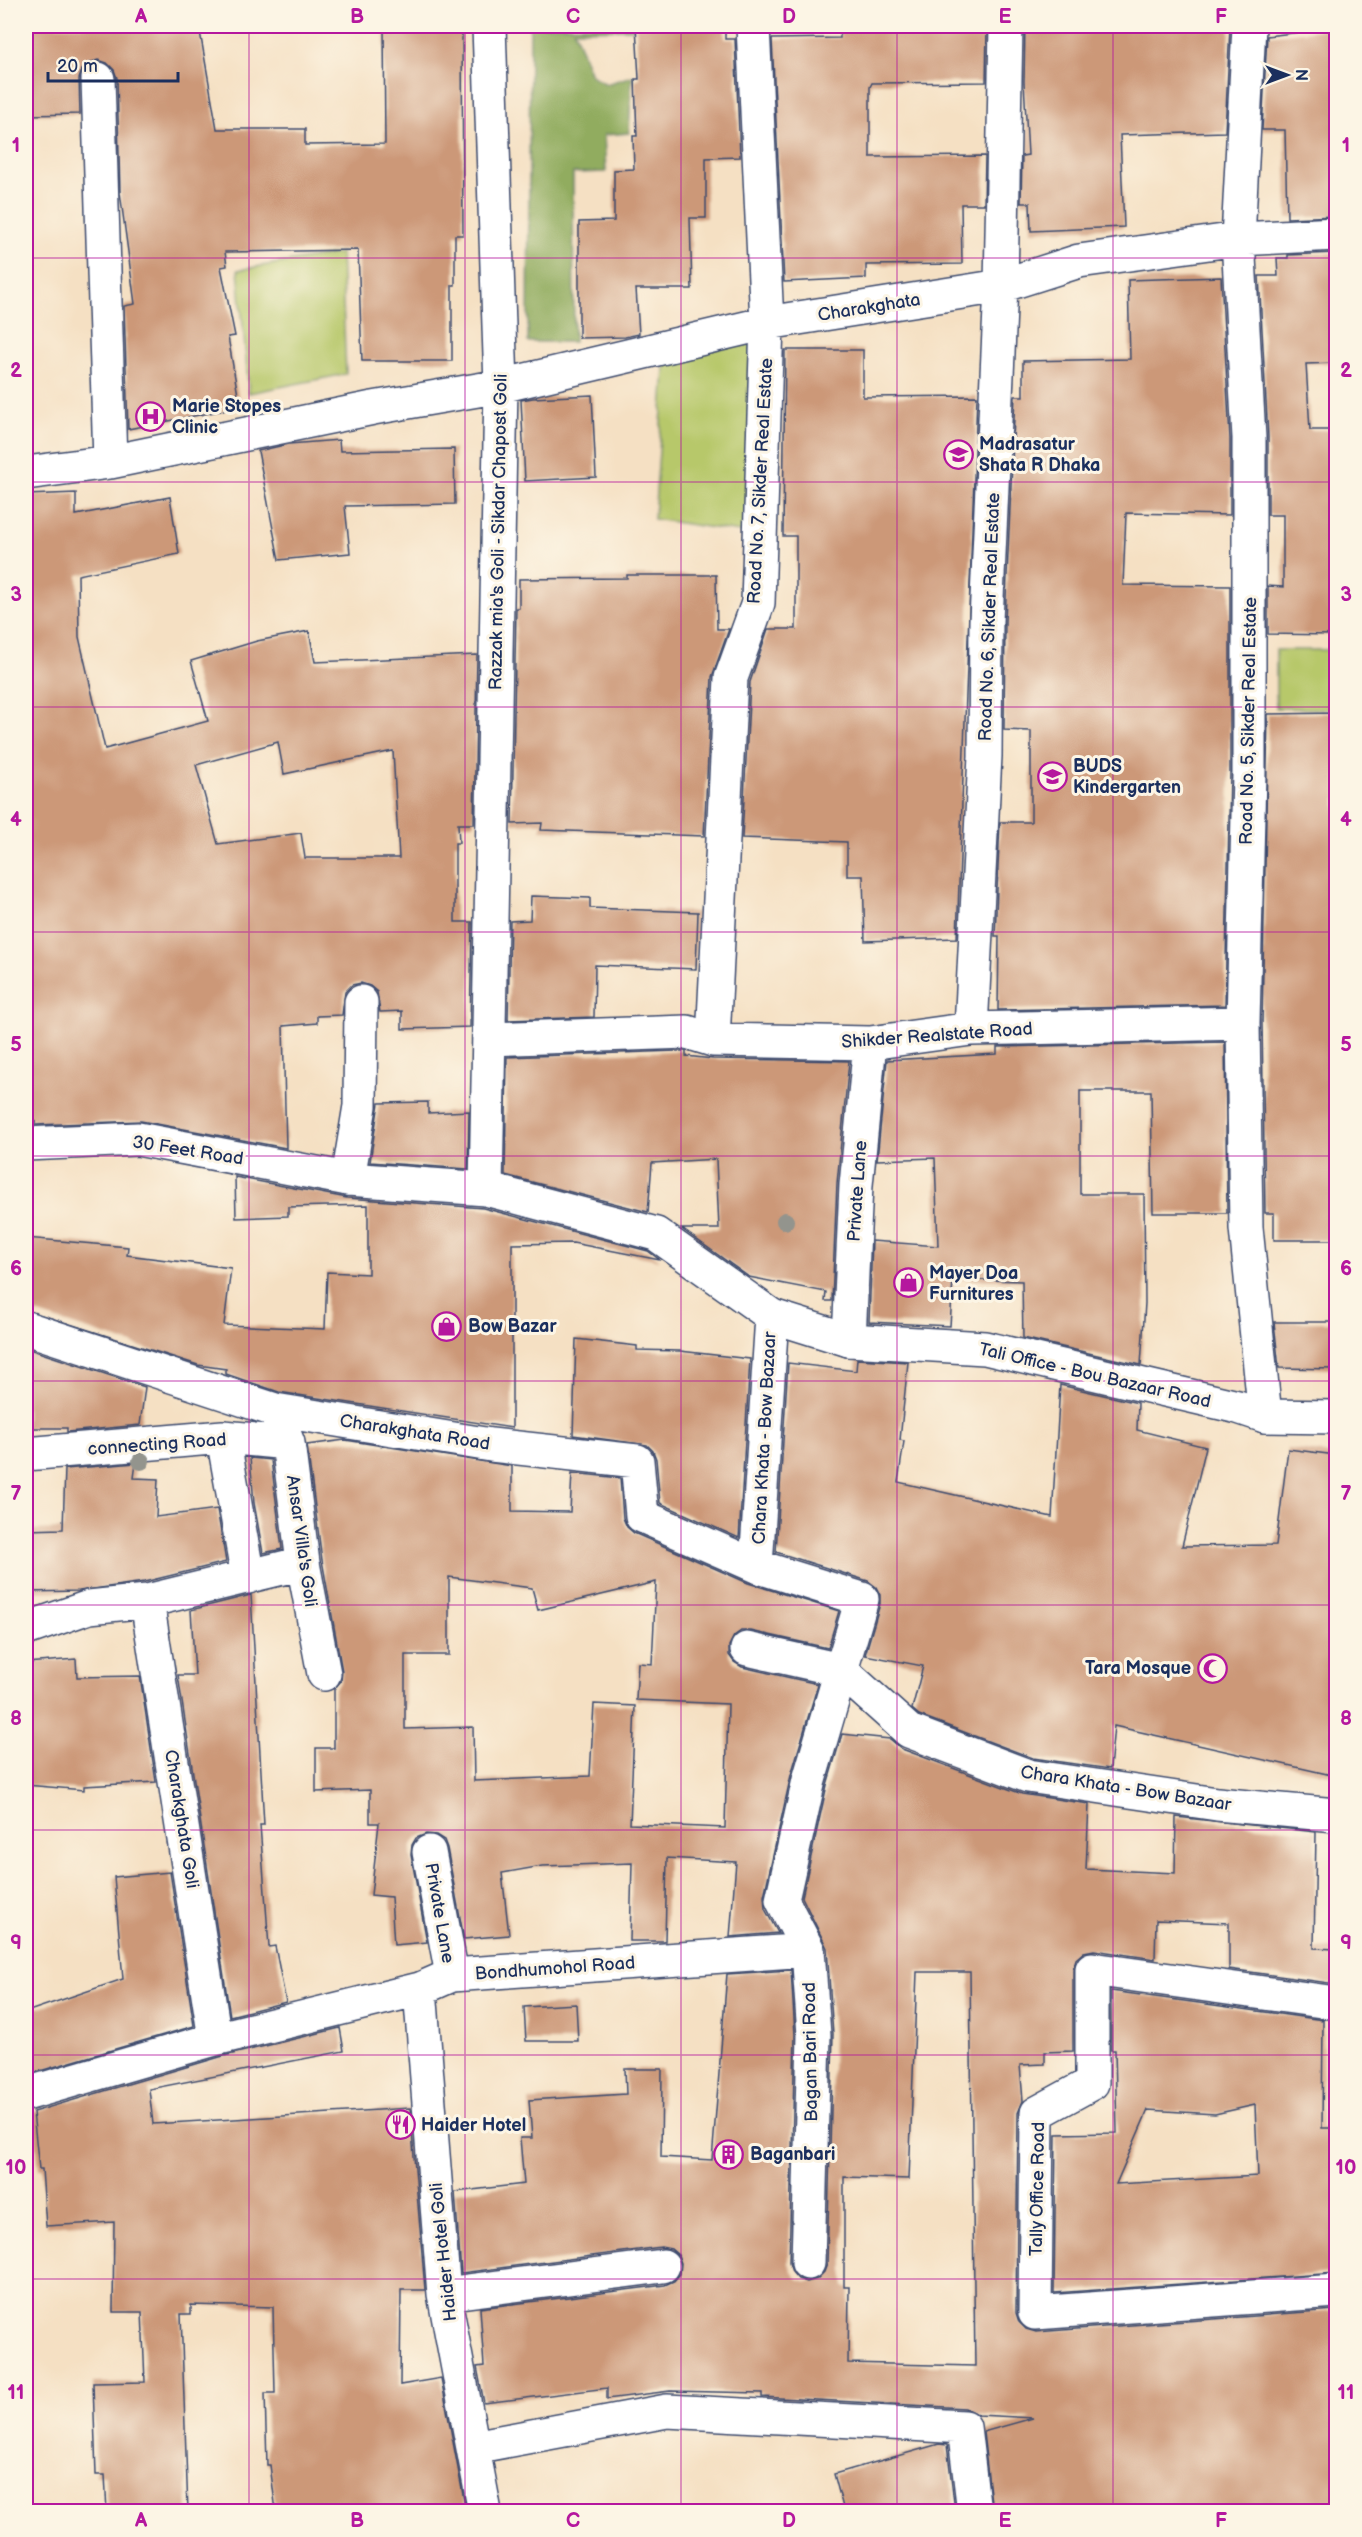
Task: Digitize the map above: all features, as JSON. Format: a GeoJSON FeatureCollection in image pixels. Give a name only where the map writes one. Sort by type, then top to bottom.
{"type":"FeatureCollection","features":[{"type":"Feature","properties":{"kind":"street","name":"Razzak mia's Goli - Sikdar Chapost Goli"},"geometry":{"type":"LineString","coordinates":[[486,1189],[501,386],[489,26]]}},
{"type":"Feature","properties":{"kind":"street","name":"Road No. 7, Sikder Real Estate"},"geometry":{"type":"LineString","coordinates":[[713,1040],[731,678],[758,603],[767,323],[753,26]]}},
{"type":"Feature","properties":{"kind":"street","name":"Road No. 6, Sikder Real Estate"},"geometry":{"type":"LineString","coordinates":[[971,1029],[985,756],[986,621],[1001,286],[1006,26]]}},
{"type":"Feature","properties":{"kind":"street","name":"Road No. 5, Sikder Real Estate"},"geometry":{"type":"LineString","coordinates":[[1249,26],[1238,239],[1249,438],[1249,773],[1243,1023],[1246,1228],[1265,1416]]}},
{"type":"Feature","properties":{"kind":"street"},"geometry":{"type":"LineString","coordinates":[[98,79],[110,462]]}},
{"type":"Feature","properties":{"kind":"street","name":"Charakghata"},"geometry":{"type":"LineString","coordinates":[[26,473],[110,462],[373,408],[501,386],[767,323],[1001,286],[1079,261],[1238,239],[1336,234]]}},
{"type":"Feature","properties":{"kind":"street"},"geometry":{"type":"LineString","coordinates":[[348,1179],[360,1106],[361,1002]]}},
{"type":"Feature","properties":{"kind":"street","name":"Shikder Realstate Road"},"geometry":{"type":"LineString","coordinates":[[489,1039],[687,1032],[713,1040],[870,1043],[971,1029],[1243,1023]]}},
{"type":"Feature","properties":{"kind":"street","name":"Private Lane"},"geometry":{"type":"LineString","coordinates":[[849,1340],[856,1185],[870,1043]]}},
{"type":"Feature","properties":{"kind":"street","name":"30 Feet Road"},"geometry":{"type":"LineString","coordinates":[[26,1144],[138,1138],[348,1179]]}},
{"type":"Feature","properties":{"kind":"street","name":"Tali Office - Bou Bazaar Road"},"geometry":{"type":"LineString","coordinates":[[348,1179],[486,1189],[656,1234],[772,1316],[849,1340],[985,1348],[1238,1407],[1265,1416],[1336,1418]]}},
{"type":"Feature","properties":{"kind":"street","name":"Chara Khata - Bow Bazaar"},"geometry":{"type":"LineString","coordinates":[[772,1316],[756,1566],[862,1599],[841,1670],[909,1731],[1028,1776],[1217,1804],[1336,1815]]}},
{"type":"Feature","properties":{"kind":"street","name":"Charakghata Road"},"geometry":{"type":"LineString","coordinates":[[26,1328],[274,1410],[492,1445],[637,1461],[642,1516],[756,1566]]}},
{"type":"Feature","properties":{"kind":"street","name":"Ansar Villa's Goli"},"geometry":{"type":"LineString","coordinates":[[274,1410],[288,1443],[303,1563],[324,1674]]}},
{"type":"Feature","properties":{"kind":"street"},"geometry":{"type":"LineString","coordinates":[[223,1437],[248,1576]]}},
{"type":"Feature","properties":{"kind":"street","name":"connecting Road"},"geometry":{"type":"LineString","coordinates":[[26,1454],[223,1437],[288,1443]]}},
{"type":"Feature","properties":{"kind":"street"},"geometry":{"type":"LineString","coordinates":[[26,1629],[89,1607],[184,1593],[303,1563]]}},
{"type":"Feature","properties":{"kind":"street","name":"Charakghata Goli"},"geometry":{"type":"LineString","coordinates":[[147,1600],[215,2038]]}},
{"type":"Feature","properties":{"kind":"street"},"geometry":{"type":"LineString","coordinates":[[747,1649],[841,1670],[809,1780],[782,1900],[807,1950]]}},
{"type":"Feature","properties":{"kind":"street","name":"Private Lane"},"geometry":{"type":"LineString","coordinates":[[429,1852],[452,1975]]}},
{"type":"Feature","properties":{"kind":"street","name":"Bondhumohol Road"},"geometry":{"type":"LineString","coordinates":[[26,2094],[215,2038],[420,1989],[452,1975],[807,1950]]}},
{"type":"Feature","properties":{"kind":"street","name":"Bagan Bari Road"},"geometry":{"type":"LineString","coordinates":[[807,1950],[814,2035],[807,2263]]}},
{"type":"Feature","properties":{"kind":"street","name":"Tally Office Road"},"geometry":{"type":"LineString","coordinates":[[1336,2003],[1092,1969],[1092,2083],[1037,2113],[1035,2313],[1336,2291]]}},
{"type":"Feature","properties":{"kind":"street","name":"Haider Hotel Goli"},"geometry":{"type":"LineString","coordinates":[[420,1989],[444,2294],[485,2511]]}},
{"type":"Feature","properties":{"kind":"street"},"geometry":{"type":"LineString","coordinates":[[444,2294],[663,2266]]}},
{"type":"Feature","properties":{"kind":"street"},"geometry":{"type":"LineString","coordinates":[[473,2447],[667,2411],[964,2427],[974,2511]]}},
{"type":"Feature","properties":{"kind":"green space"},"geometry":{"type":"Polygon","coordinates":[[[530,26],[633,26],[633,29],[574,30],[591,75],[606,84],[632,76],[629,133],[604,135],[606,172],[573,173],[574,342],[528,342],[530,26]]]}},
{"type":"Feature","properties":{"kind":"green space"},"geometry":{"type":"Polygon","coordinates":[[[341,253],[346,374],[249,393],[238,270],[341,253]]]}},
{"type":"Feature","properties":{"kind":"green space"},"geometry":{"type":"Polygon","coordinates":[[[758,342],[753,534],[654,519],[666,356],[758,342]]]}},
{"type":"Feature","properties":{"kind":"green space"},"geometry":{"type":"Polygon","coordinates":[[[1276,650],[1336,650],[1336,709],[1276,708],[1276,650]]]}},
{"type":"Feature","properties":{"kind":"building"},"geometry":{"type":"Polygon","coordinates":[[[26,26],[199,26],[217,129],[305,129],[305,145],[385,144],[384,26],[462,26],[463,235],[455,235],[455,285],[452,285],[452,361],[362,361],[358,250],[225,252],[227,266],[221,267],[235,336],[228,337],[240,407],[128,429],[124,306],[135,304],[120,192],[117,78],[114,70],[107,63],[98,60],[89,63],[82,70],[79,79],[80,114],[26,115],[26,26]]]}},
{"type":"Feature","properties":{"kind":"building"},"geometry":{"type":"Polygon","coordinates":[[[636,26],[725,26],[725,39],[735,39],[740,157],[706,158],[706,218],[690,218],[692,289],[636,289],[639,334],[625,337],[579,338],[579,222],[614,221],[614,170],[634,169],[633,136],[637,136],[635,79],[639,79],[636,26]]]}},
{"type":"Feature","properties":{"kind":"building"},"geometry":{"type":"Polygon","coordinates":[[[840,26],[987,26],[986,82],[872,83],[870,87],[870,157],[985,156],[984,204],[961,204],[962,264],[866,265],[866,278],[784,282],[772,39],[840,38],[840,26]]]}},
{"type":"Feature","properties":{"kind":"building"},"geometry":{"type":"Polygon","coordinates":[[[1025,26],[1230,26],[1225,132],[1120,135],[1124,227],[1031,231],[1030,203],[1021,203],[1022,156],[1028,155],[1024,82],[1025,26]]]}},
{"type":"Feature","properties":{"kind":"building"},"geometry":{"type":"Polygon","coordinates":[[[1336,28],[1336,216],[1287,218],[1285,130],[1262,130],[1267,36],[1336,28]]]}},
{"type":"Feature","properties":{"kind":"building"},"geometry":{"type":"Polygon","coordinates":[[[1336,253],[1336,363],[1306,364],[1310,430],[1336,430],[1336,635],[1268,634],[1268,586],[1283,587],[1283,515],[1268,515],[1268,437],[1259,276],[1278,276],[1277,258],[1288,258],[1288,255],[1336,253]]]}},
{"type":"Feature","properties":{"kind":"building"},"geometry":{"type":"Polygon","coordinates":[[[1221,277],[1230,439],[1230,515],[1126,513],[1123,585],[1230,586],[1230,773],[1225,1005],[998,1010],[999,936],[995,936],[1000,822],[1031,822],[1031,731],[1004,730],[1005,621],[1015,396],[1023,396],[1023,361],[1130,359],[1128,280],[1221,277]]]}},
{"type":"Feature","properties":{"kind":"building"},"geometry":{"type":"Polygon","coordinates":[[[785,350],[863,350],[863,397],[977,396],[957,938],[865,941],[863,876],[847,876],[847,842],[742,838],[750,682],[768,629],[796,629],[796,536],[783,536],[785,350]]]}},
{"type":"Feature","properties":{"kind":"building"},"geometry":{"type":"Polygon","coordinates":[[[592,395],[596,477],[525,481],[521,400],[592,395]]]}},
{"type":"Feature","properties":{"kind":"building"},"geometry":{"type":"Polygon","coordinates":[[[339,440],[340,451],[454,449],[455,504],[345,506],[350,553],[279,560],[258,451],[289,444],[339,440]]]}},
{"type":"Feature","properties":{"kind":"building"},"geometry":{"type":"Polygon","coordinates":[[[76,493],[76,515],[170,497],[179,554],[78,575],[79,637],[105,749],[208,721],[191,661],[257,641],[309,631],[315,662],[477,655],[474,824],[458,824],[459,843],[455,843],[455,922],[472,922],[470,1027],[402,1029],[402,1011],[380,1012],[377,992],[361,983],[352,985],[345,992],[342,1015],[317,1016],[317,1023],[283,1026],[286,1148],[141,1121],[35,1125],[35,1120],[26,1121],[26,667],[28,667],[26,495],[76,493]],[[278,742],[196,765],[218,844],[301,833],[305,858],[399,858],[393,751],[284,774],[278,742]]]}},
{"type":"Feature","properties":{"kind":"building"},"geometry":{"type":"Polygon","coordinates":[[[627,575],[716,575],[717,629],[729,629],[712,677],[704,836],[541,830],[542,823],[512,824],[516,608],[519,608],[519,579],[627,578],[627,575]]]}},
{"type":"Feature","properties":{"kind":"building"},"geometry":{"type":"Polygon","coordinates":[[[1336,713],[1336,1240],[1274,1240],[1274,1213],[1265,1213],[1262,1023],[1268,714],[1336,713]]]}},
{"type":"Feature","properties":{"kind":"building"},"geometry":{"type":"Polygon","coordinates":[[[531,896],[590,898],[590,908],[698,912],[696,969],[595,965],[594,1017],[508,1020],[510,921],[530,920],[531,896]]]}},
{"type":"Feature","properties":{"kind":"building"},"geometry":{"type":"Polygon","coordinates":[[[1225,1042],[1227,1213],[1153,1213],[1151,1091],[1080,1091],[1080,1194],[1144,1194],[1145,1303],[1141,1365],[1023,1338],[1022,1281],[953,1279],[950,1326],[869,1322],[872,1241],[938,1246],[935,1158],[877,1160],[887,1060],[997,1054],[997,1047],[1225,1042]]]}},
{"type":"Feature","properties":{"kind":"building"},"geometry":{"type":"Polygon","coordinates":[[[686,1051],[686,1056],[713,1059],[849,1061],[837,1183],[832,1301],[825,1301],[826,1292],[749,1277],[682,1229],[719,1229],[716,1159],[652,1163],[648,1212],[505,1175],[507,1057],[686,1051]]]}},
{"type":"Feature","properties":{"kind":"building"},"geometry":{"type":"Polygon","coordinates":[[[428,1102],[428,1113],[469,1111],[468,1169],[370,1162],[379,1103],[428,1102]]]}},
{"type":"Feature","properties":{"kind":"building"},"geometry":{"type":"Polygon","coordinates":[[[235,1177],[347,1198],[483,1208],[648,1251],[660,1260],[573,1243],[512,1244],[512,1428],[279,1392],[226,1374],[226,1369],[198,1365],[26,1310],[26,1238],[128,1247],[127,1255],[231,1268],[224,1325],[325,1329],[327,1272],[368,1274],[368,1205],[288,1207],[288,1216],[236,1218],[235,1177]]]}},
{"type":"Feature","properties":{"kind":"building"},"geometry":{"type":"Polygon","coordinates":[[[1274,1322],[1336,1322],[1336,1369],[1279,1368],[1274,1322]]]}},
{"type":"Feature","properties":{"kind":"building"},"geometry":{"type":"Polygon","coordinates":[[[576,1339],[637,1346],[637,1350],[680,1351],[750,1359],[739,1538],[660,1503],[656,1459],[653,1451],[647,1445],[573,1435],[576,1339]]]}},
{"type":"Feature","properties":{"kind":"building"},"geometry":{"type":"Polygon","coordinates":[[[26,1348],[145,1387],[140,1425],[67,1432],[67,1428],[26,1428],[26,1348]]]}},
{"type":"Feature","properties":{"kind":"building"},"geometry":{"type":"Polygon","coordinates":[[[857,1359],[908,1362],[900,1440],[904,1441],[898,1482],[1052,1517],[1060,1385],[1138,1403],[1137,1430],[1206,1447],[1182,1546],[1276,1545],[1288,1449],[1336,1455],[1336,1776],[1114,1726],[1110,1769],[1033,1758],[919,1715],[912,1709],[923,1666],[865,1655],[880,1604],[880,1595],[876,1587],[868,1581],[776,1552],[788,1363],[856,1371],[857,1359]]]}},
{"type":"Feature","properties":{"kind":"building"},"geometry":{"type":"Polygon","coordinates":[[[345,1440],[512,1466],[512,1511],[570,1512],[572,1473],[620,1478],[623,1518],[627,1527],[634,1533],[748,1583],[839,1611],[828,1648],[751,1631],[741,1631],[734,1636],[729,1646],[729,1655],[742,1667],[818,1684],[791,1775],[764,1896],[765,1909],[778,1933],[730,1937],[736,1862],[667,1858],[665,1941],[630,1941],[632,1863],[542,1866],[502,1873],[509,1935],[464,1939],[447,1848],[444,1840],[436,1835],[426,1834],[416,1838],[412,1845],[411,1855],[427,1942],[394,1945],[391,1897],[371,1895],[379,1823],[370,1823],[370,1790],[316,1792],[316,1748],[334,1748],[334,1689],[341,1681],[342,1671],[322,1560],[307,1445],[345,1440]],[[449,1577],[449,1655],[405,1655],[405,1729],[473,1727],[474,1781],[590,1776],[594,1704],[635,1706],[630,1824],[725,1828],[728,1704],[636,1700],[638,1663],[652,1664],[656,1582],[538,1610],[532,1588],[449,1577]]]}},
{"type":"Feature","properties":{"kind":"building"},"geometry":{"type":"Polygon","coordinates":[[[250,1458],[271,1460],[282,1549],[263,1553],[254,1503],[250,1458]]]}},
{"type":"Feature","properties":{"kind":"building"},"geometry":{"type":"Polygon","coordinates":[[[136,1463],[134,1478],[158,1479],[156,1517],[217,1509],[226,1562],[144,1582],[79,1591],[26,1592],[26,1530],[63,1529],[65,1469],[136,1463]]]}},
{"type":"Feature","properties":{"kind":"building"},"geometry":{"type":"Polygon","coordinates":[[[251,1595],[264,1825],[260,1825],[269,1947],[275,1946],[286,2002],[230,2016],[178,1675],[195,1675],[191,1610],[251,1595]]]}},
{"type":"Feature","properties":{"kind":"building"},"geometry":{"type":"Polygon","coordinates":[[[76,1659],[77,1677],[140,1676],[156,1782],[84,1786],[84,1790],[26,1785],[26,1663],[76,1659]]]}},
{"type":"Feature","properties":{"kind":"building"},"geometry":{"type":"Polygon","coordinates":[[[842,1734],[890,1739],[902,1749],[1022,1794],[1089,1804],[1086,1869],[1175,1873],[1176,1817],[1316,1832],[1314,1948],[1336,1949],[1336,1984],[1229,1969],[1229,1923],[1156,1920],[1155,1959],[1094,1950],[1084,1952],[1076,1959],[1073,1969],[1073,2051],[1045,2052],[1045,2064],[1020,2065],[1023,2101],[1018,2113],[1016,2313],[1019,2322],[1026,2329],[1036,2332],[1336,2310],[1336,2511],[992,2511],[983,2432],[1033,2418],[978,2415],[965,2408],[762,2397],[762,2393],[670,2391],[607,2399],[607,2388],[484,2403],[477,2367],[484,2366],[480,2308],[665,2285],[674,2281],[680,2274],[681,2263],[678,2255],[671,2249],[661,2247],[461,2273],[455,2192],[524,2184],[520,2138],[532,2138],[529,2100],[626,2094],[625,2069],[662,2069],[661,2157],[712,2160],[727,1974],[791,1970],[795,2035],[789,2263],[798,2279],[807,2282],[817,2279],[824,2272],[827,2264],[833,2034],[827,1948],[802,1897],[827,1785],[842,1734]],[[917,1972],[909,2179],[844,2177],[844,2287],[849,2287],[848,2363],[975,2366],[970,1972],[917,1972]]]}},
{"type":"Feature","properties":{"kind":"building"},"geometry":{"type":"Polygon","coordinates":[[[170,1872],[194,2026],[26,2075],[26,2012],[123,1979],[114,1877],[170,1872]]]}},
{"type":"Feature","properties":{"kind":"building"},"geometry":{"type":"Polygon","coordinates":[[[1111,1991],[1323,2020],[1322,2128],[1336,2128],[1336,2273],[1054,2293],[1056,2134],[1117,2133],[1115,2050],[1111,2050],[1111,1991]],[[1255,2105],[1215,2114],[1148,2110],[1116,2184],[1258,2176],[1255,2105]]]}},
{"type":"Feature","properties":{"kind":"building"},"geometry":{"type":"Polygon","coordinates":[[[576,2004],[578,2041],[526,2041],[524,2007],[576,2004]]]}},
{"type":"Feature","properties":{"kind":"building"},"geometry":{"type":"Polygon","coordinates":[[[340,2028],[344,2051],[149,2089],[153,2124],[410,2108],[425,2290],[401,2290],[400,2385],[441,2378],[466,2511],[276,2511],[270,2465],[267,2465],[265,2393],[275,2393],[273,2307],[191,2305],[191,2314],[181,2314],[188,2511],[107,2511],[105,2475],[96,2475],[93,2383],[145,2382],[142,2312],[113,2312],[114,2222],[46,2226],[42,2169],[39,2169],[33,2112],[220,2057],[340,2028]]]}},
{"type":"Feature","properties":{"kind":"building"},"geometry":{"type":"Polygon","coordinates":[[[939,2444],[947,2445],[955,2511],[844,2511],[834,2474],[939,2444]]]}},
{"type":"Feature","properties":{"kind":"place","name":"Marie Stopes Clinic"},"geometry":{"type":"Point","coordinates":[151,416]}},
{"type":"Feature","properties":{"kind":"place","name":"Madrasatur Shata R Dhaka"},"geometry":{"type":"Point","coordinates":[958,454]}},
{"type":"Feature","properties":{"kind":"place","name":"BUDS Kindergarten"},"geometry":{"type":"Point","coordinates":[1052,776]}},
{"type":"Feature","properties":{"kind":"place","name":"Mayer Doa Furnitures"},"geometry":{"type":"Point","coordinates":[908,1283]}},
{"type":"Feature","properties":{"kind":"place","name":"Bow Bazar"},"geometry":{"type":"Point","coordinates":[447,1326]}},
{"type":"Feature","properties":{"kind":"place","name":"Tara Mosque"},"geometry":{"type":"Point","coordinates":[1212,1668]}},
{"type":"Feature","properties":{"kind":"place","name":"Haider Hotel"},"geometry":{"type":"Point","coordinates":[400,2125]}},
{"type":"Feature","properties":{"kind":"place","name":"Baganbari"},"geometry":{"type":"Point","coordinates":[729,2154]}}]}
